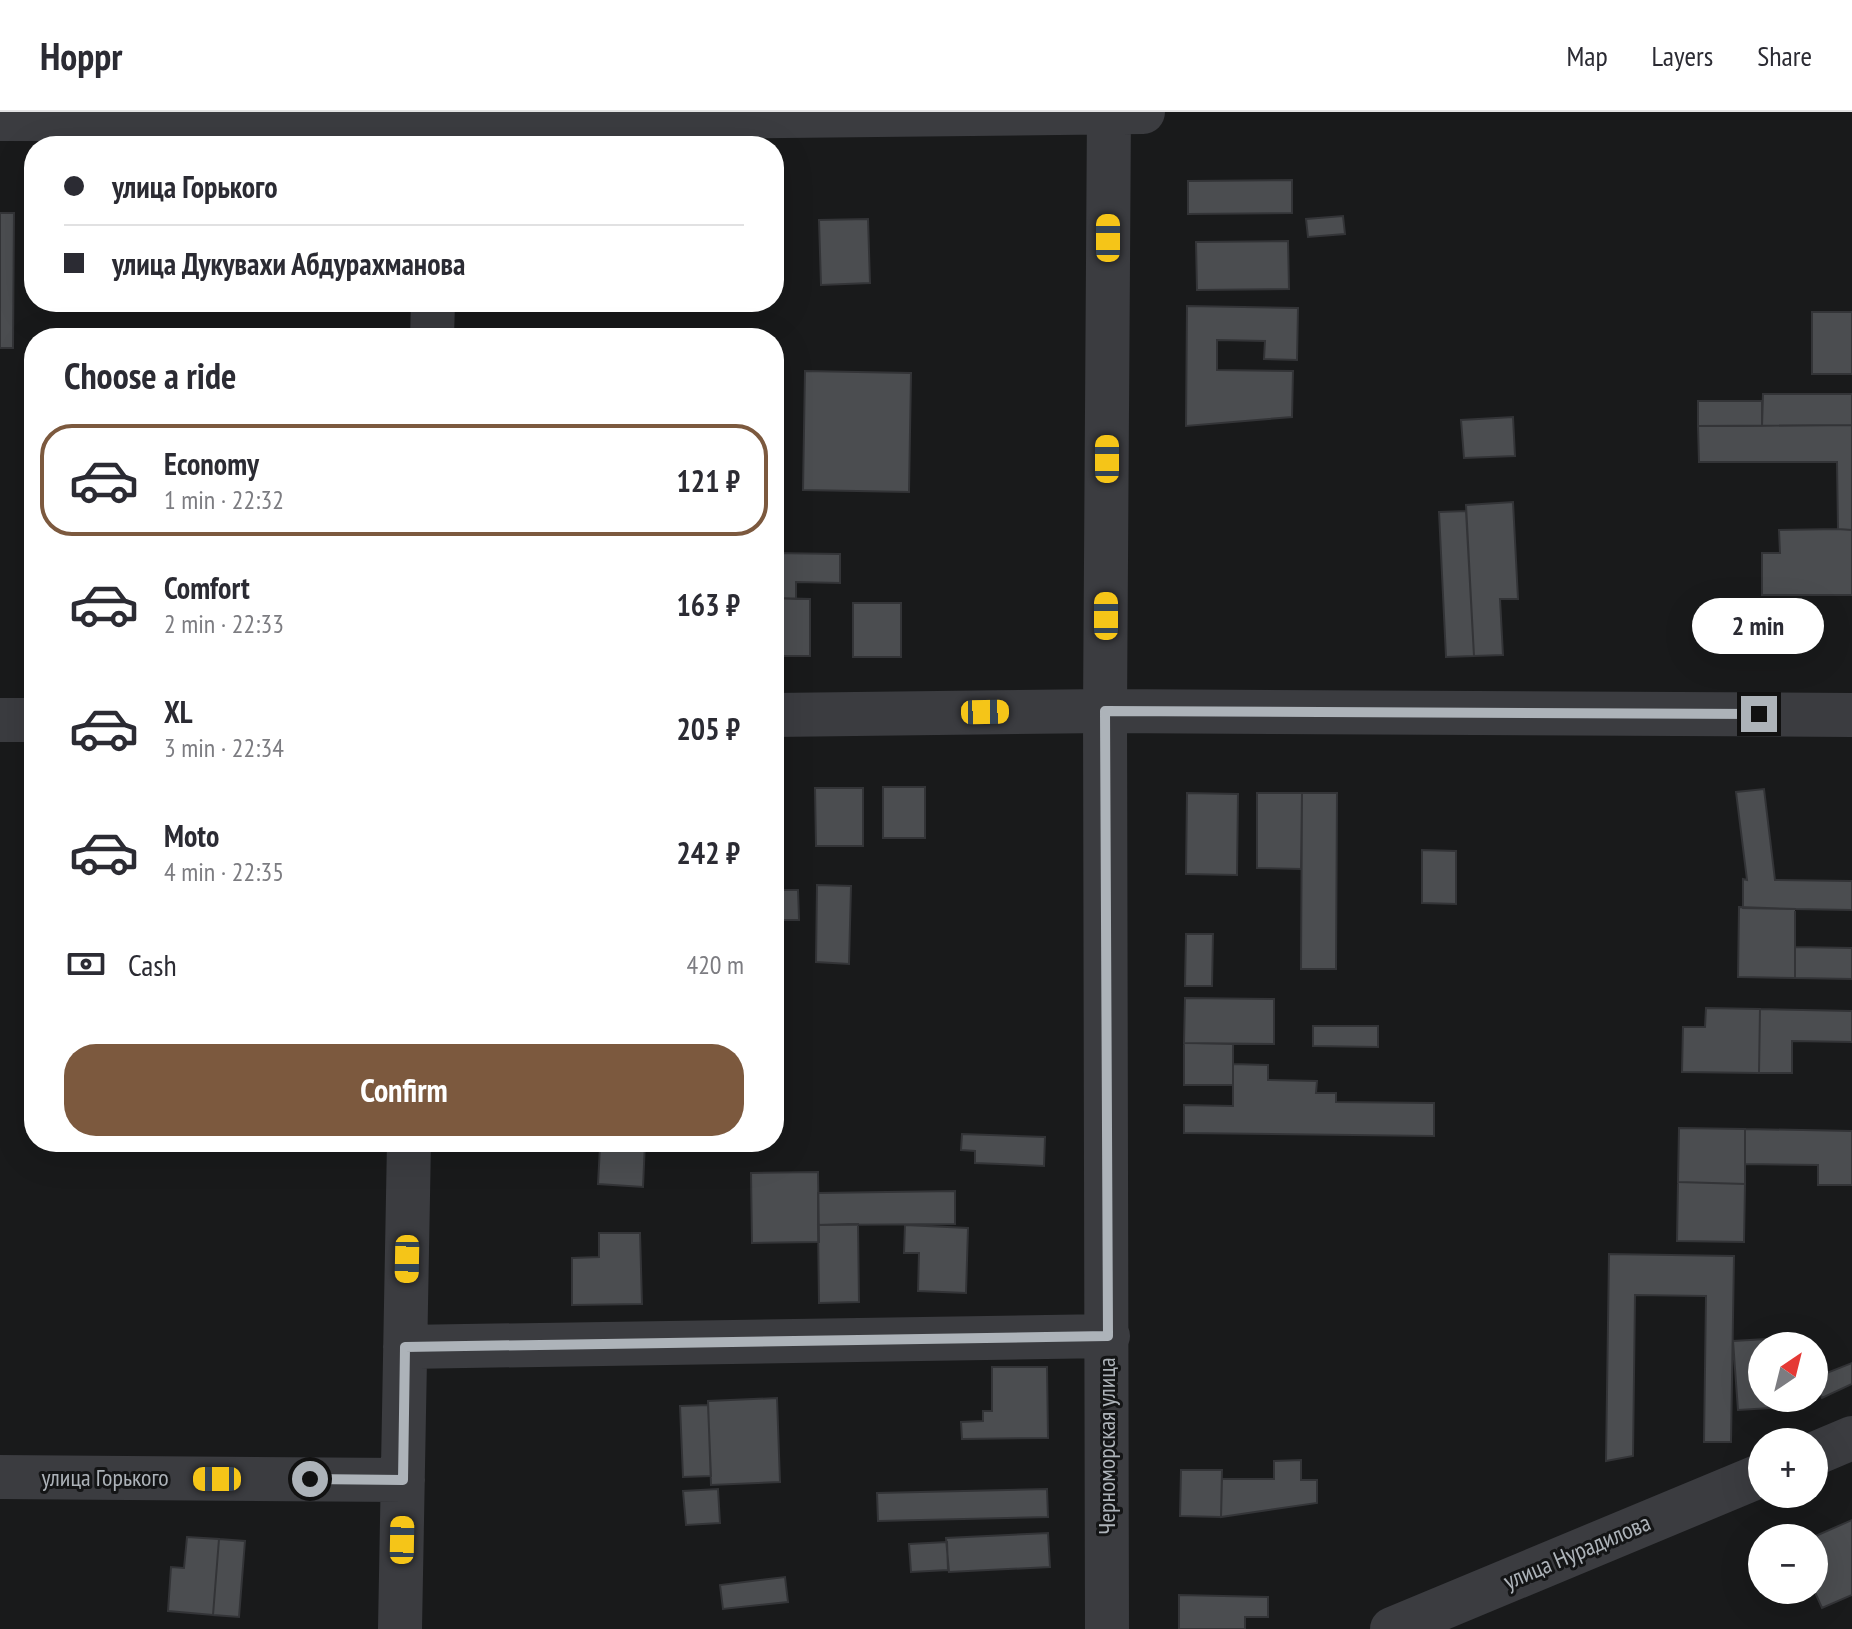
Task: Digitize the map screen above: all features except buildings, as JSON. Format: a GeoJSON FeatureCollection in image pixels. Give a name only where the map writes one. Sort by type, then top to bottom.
{"type":"FeatureCollection","features":[{"type":"Feature","properties":{"kind":"street","name":"Черноморская улица"},"geometry":{"type":"LineString","coordinates":[[1107,1629],[1105,711],[1109,112]]}},
{"type":"Feature","properties":{"kind":"street"},"geometry":{"type":"LineString","coordinates":[[0,119],[440,126],[1143,112]]}},
{"type":"Feature","properties":{"kind":"street"},"geometry":{"type":"LineString","coordinates":[[784,715],[1105,711],[1852,715]]}},
{"type":"Feature","properties":{"kind":"street"},"geometry":{"type":"LineString","coordinates":[[0,720],[24,720]]}},
{"type":"Feature","properties":{"kind":"street"},"geometry":{"type":"LineString","coordinates":[[400,1629],[409,1152]]}},
{"type":"Feature","properties":{"kind":"street"},"geometry":{"type":"LineString","coordinates":[[405,1347],[1108,1336]]}},
{"type":"Feature","properties":{"kind":"street"},"geometry":{"type":"LineString","coordinates":[[1828,1448],[1852,1438]]}},
{"type":"Feature","properties":{"kind":"street","name":"улица Горького"},"geometry":{"type":"LineString","coordinates":[[0,1477],[403,1480]]}},
{"type":"Feature","properties":{"kind":"street","name":"улица Нурадилова"},"geometry":{"type":"LineString","coordinates":[[1392,1629],[1748,1481]]}},
{"type":"Feature","properties":{"kind":"route"},"geometry":{"type":"LineString","coordinates":[[310,1479],[403,1480],[405,1347],[1108,1336],[1105,711],[1759,714]]}}]}
